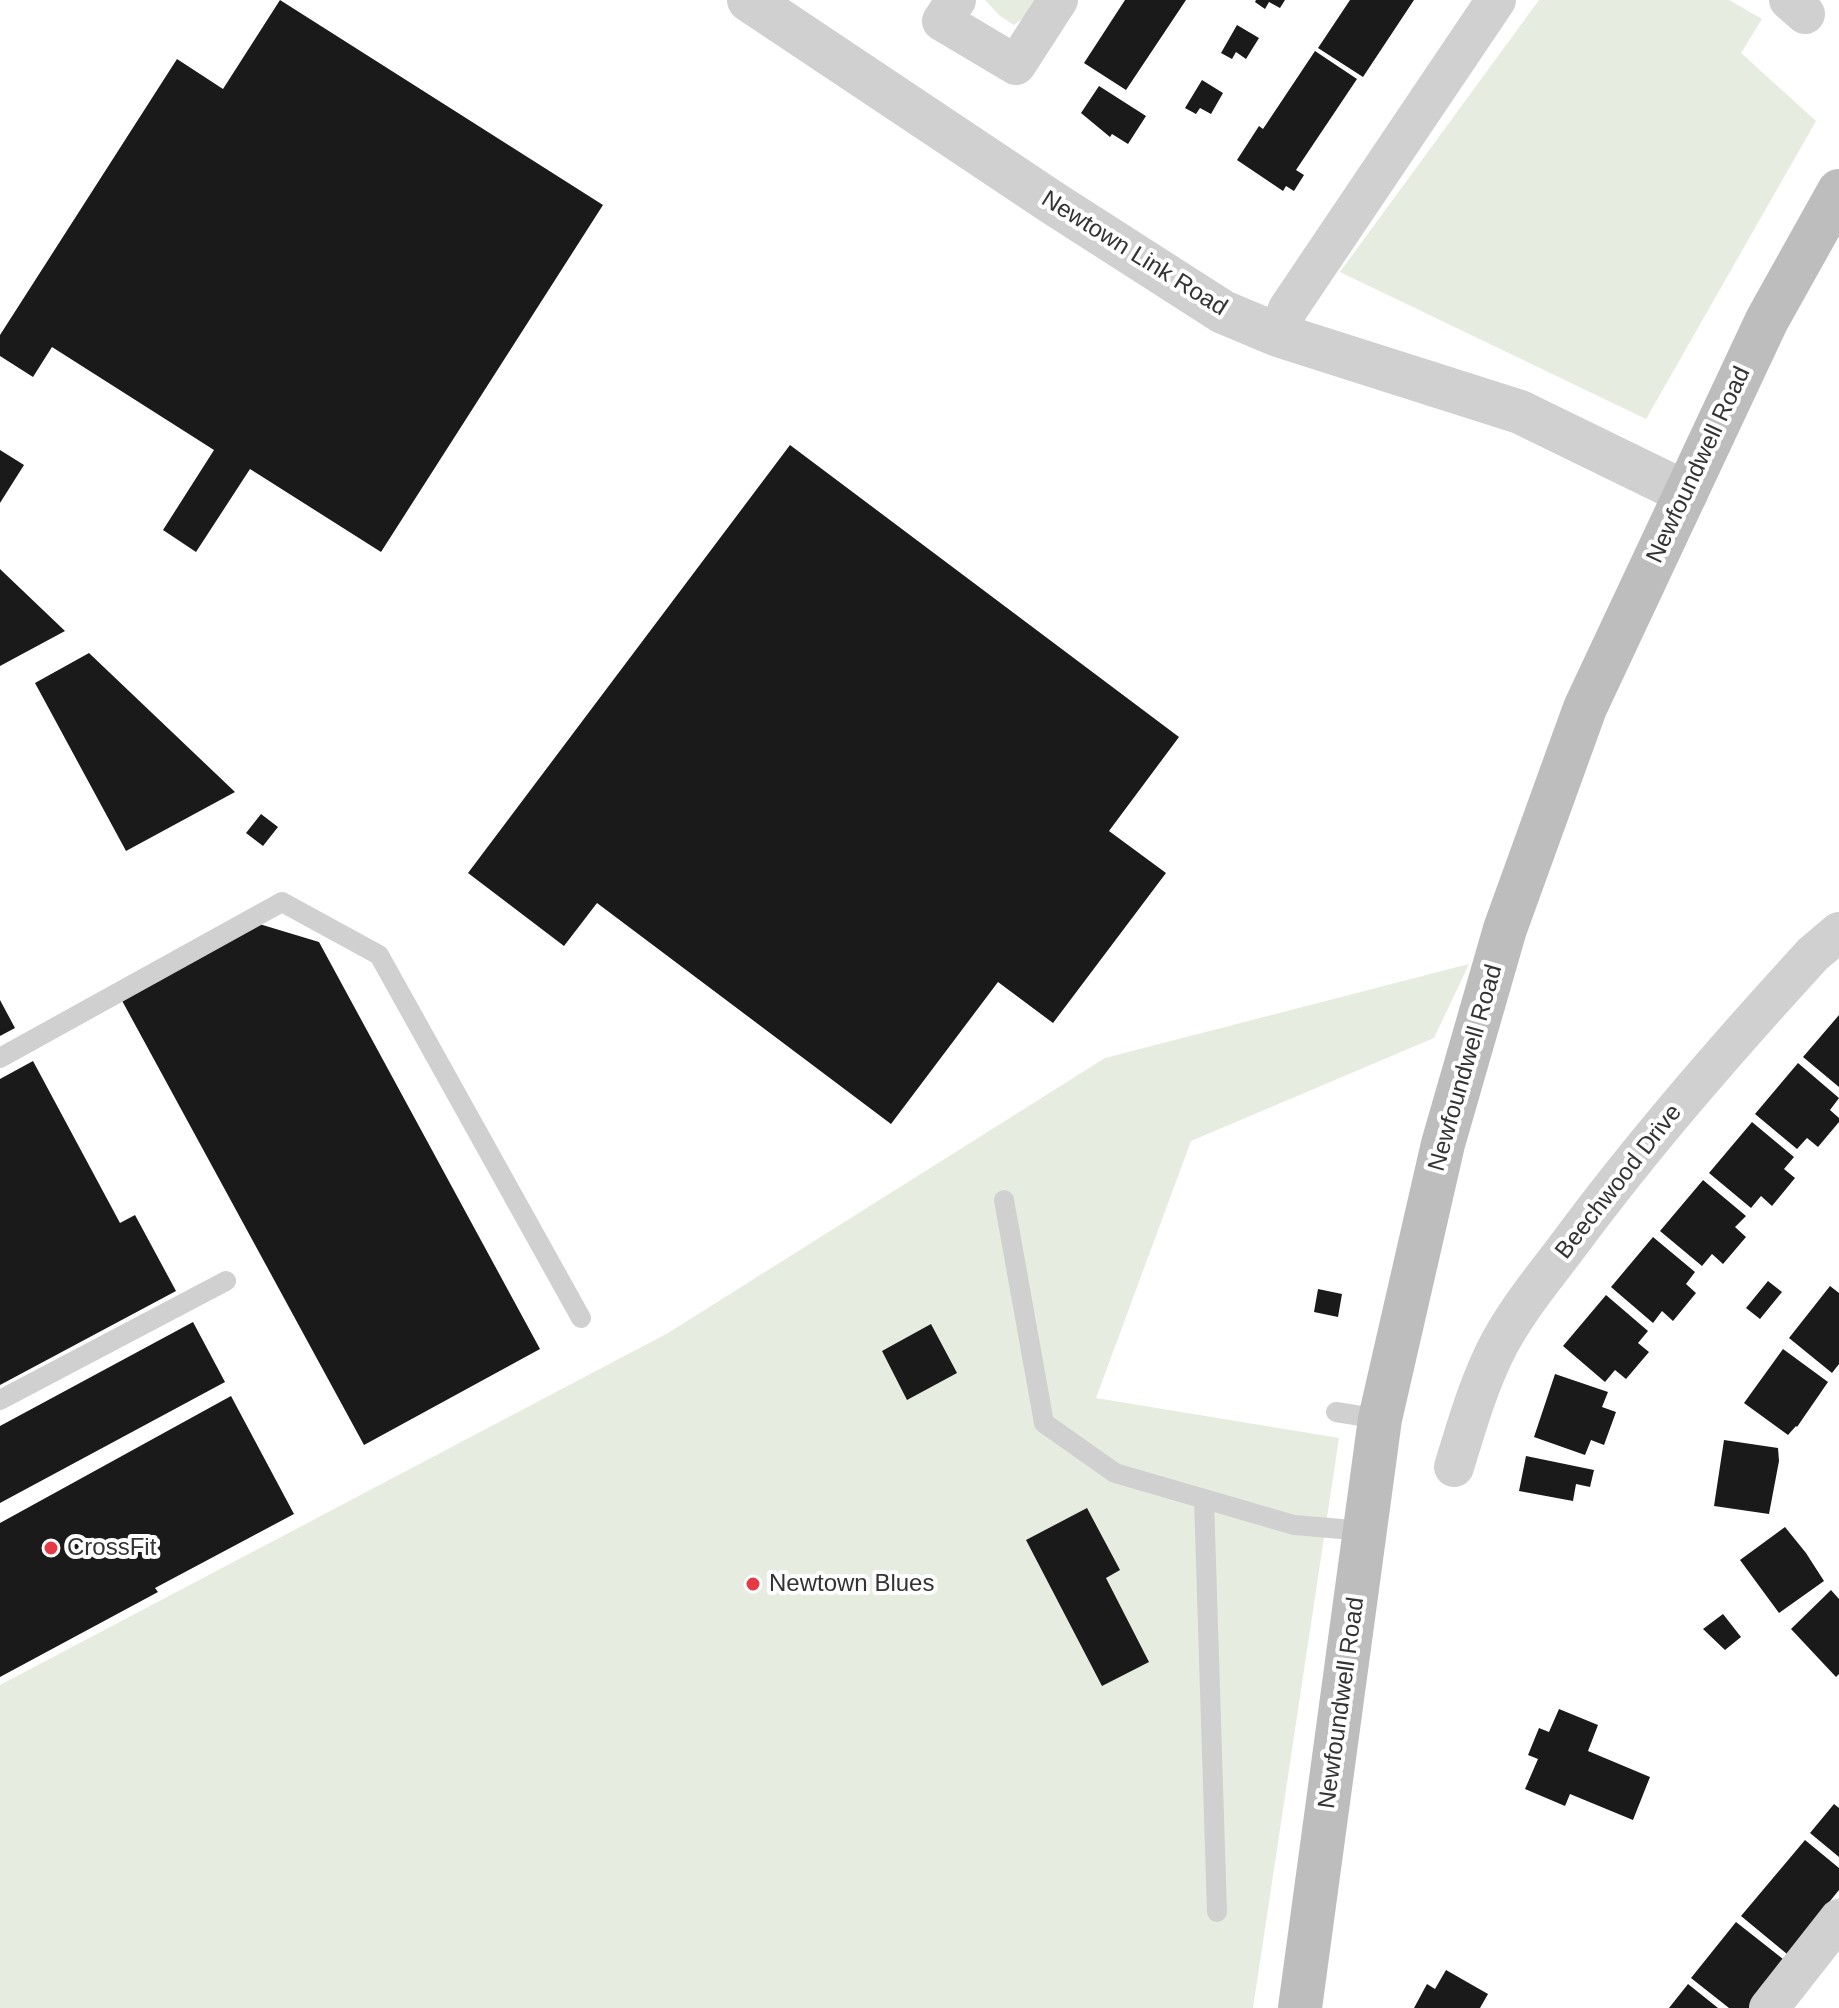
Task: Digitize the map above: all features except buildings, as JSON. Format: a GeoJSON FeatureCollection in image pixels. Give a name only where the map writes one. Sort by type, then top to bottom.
{"type":"FeatureCollection","features":[{"type":"Feature","properties":{"kind":"main road","name":"Newfoundwell Road"},"geometry":{"type":"LineString","coordinates":[[1300,2008],[1380,1419],[1443,1144],[1505,929],[1585,708],[1767,320],[1839,191]]}},
{"type":"Feature","properties":{"kind":"street","name":"Newtown Link Road"},"geometry":{"type":"LineString","coordinates":[[749,0],[1053,203],[1223,312],[1278,335],[1520,412],[1686,493]]}},
{"type":"Feature","properties":{"kind":"street"},"geometry":{"type":"LineString","coordinates":[[956,0],[942,21],[1016,65],[1058,0]]}},
{"type":"Feature","properties":{"kind":"street"},"geometry":{"type":"LineString","coordinates":[[1278,335],[1288,309],[1496,0]]}},
{"type":"Feature","properties":{"kind":"street","name":"Beechwood Drive"},"geometry":{"type":"LineString","coordinates":[[1454,1467],[1476,1397],[1496,1349],[1533,1293],[1675,1110],[1804,964],[1839,932]]}},
{"type":"Feature","properties":{"kind":"street"},"geometry":{"type":"LineString","coordinates":[[1769,2008],[1839,1919]]}},
{"type":"Feature","properties":{"kind":"lane"},"geometry":{"type":"LineString","coordinates":[[0,1058],[282,902],[379,955],[581,1318]]}},
{"type":"Feature","properties":{"kind":"lane"},"geometry":{"type":"LineString","coordinates":[[1004,1200],[1044,1423],[1115,1473],[1294,1525],[1365,1531]]}},
{"type":"Feature","properties":{"kind":"lane"},"geometry":{"type":"LineString","coordinates":[[0,1400],[226,1281]]}},
{"type":"Feature","properties":{"kind":"lane"},"geometry":{"type":"LineString","coordinates":[[1336,1412],[1380,1419]]}},
{"type":"Feature","properties":{"kind":"lane"},"geometry":{"type":"LineString","coordinates":[[1204,1499],[1217,1912]]}},
{"type":"Feature","properties":{"kind":"shaded area"},"geometry":{"type":"Polygon","coordinates":[[[985,0],[1039,0],[1029,14],[1014,25],[985,0]]]}},
{"type":"Feature","properties":{"kind":"shaded area"},"geometry":{"type":"Polygon","coordinates":[[[1539,0],[1729,0],[1762,19],[1741,53],[1816,121],[1646,419],[1340,272],[1539,0]]]}},
{"type":"Feature","properties":{"kind":"shaded area","name":"Newtown Blues"},"geometry":{"type":"Polygon","coordinates":[[[1469,964],[1434,1038],[1191,1141],[1096,1398],[1339,1438],[1253,2008],[0,2008],[0,1685],[668,1333],[1105,1058],[1469,964]]]}},
{"type":"Feature","properties":{"kind":"place","name":"CrossFit"},"geometry":{"type":"Point","coordinates":[51,1548]}},
{"type":"Feature","properties":{"kind":"place","name":"Newtown Blues"},"geometry":{"type":"Point","coordinates":[753,1584]}}]}
